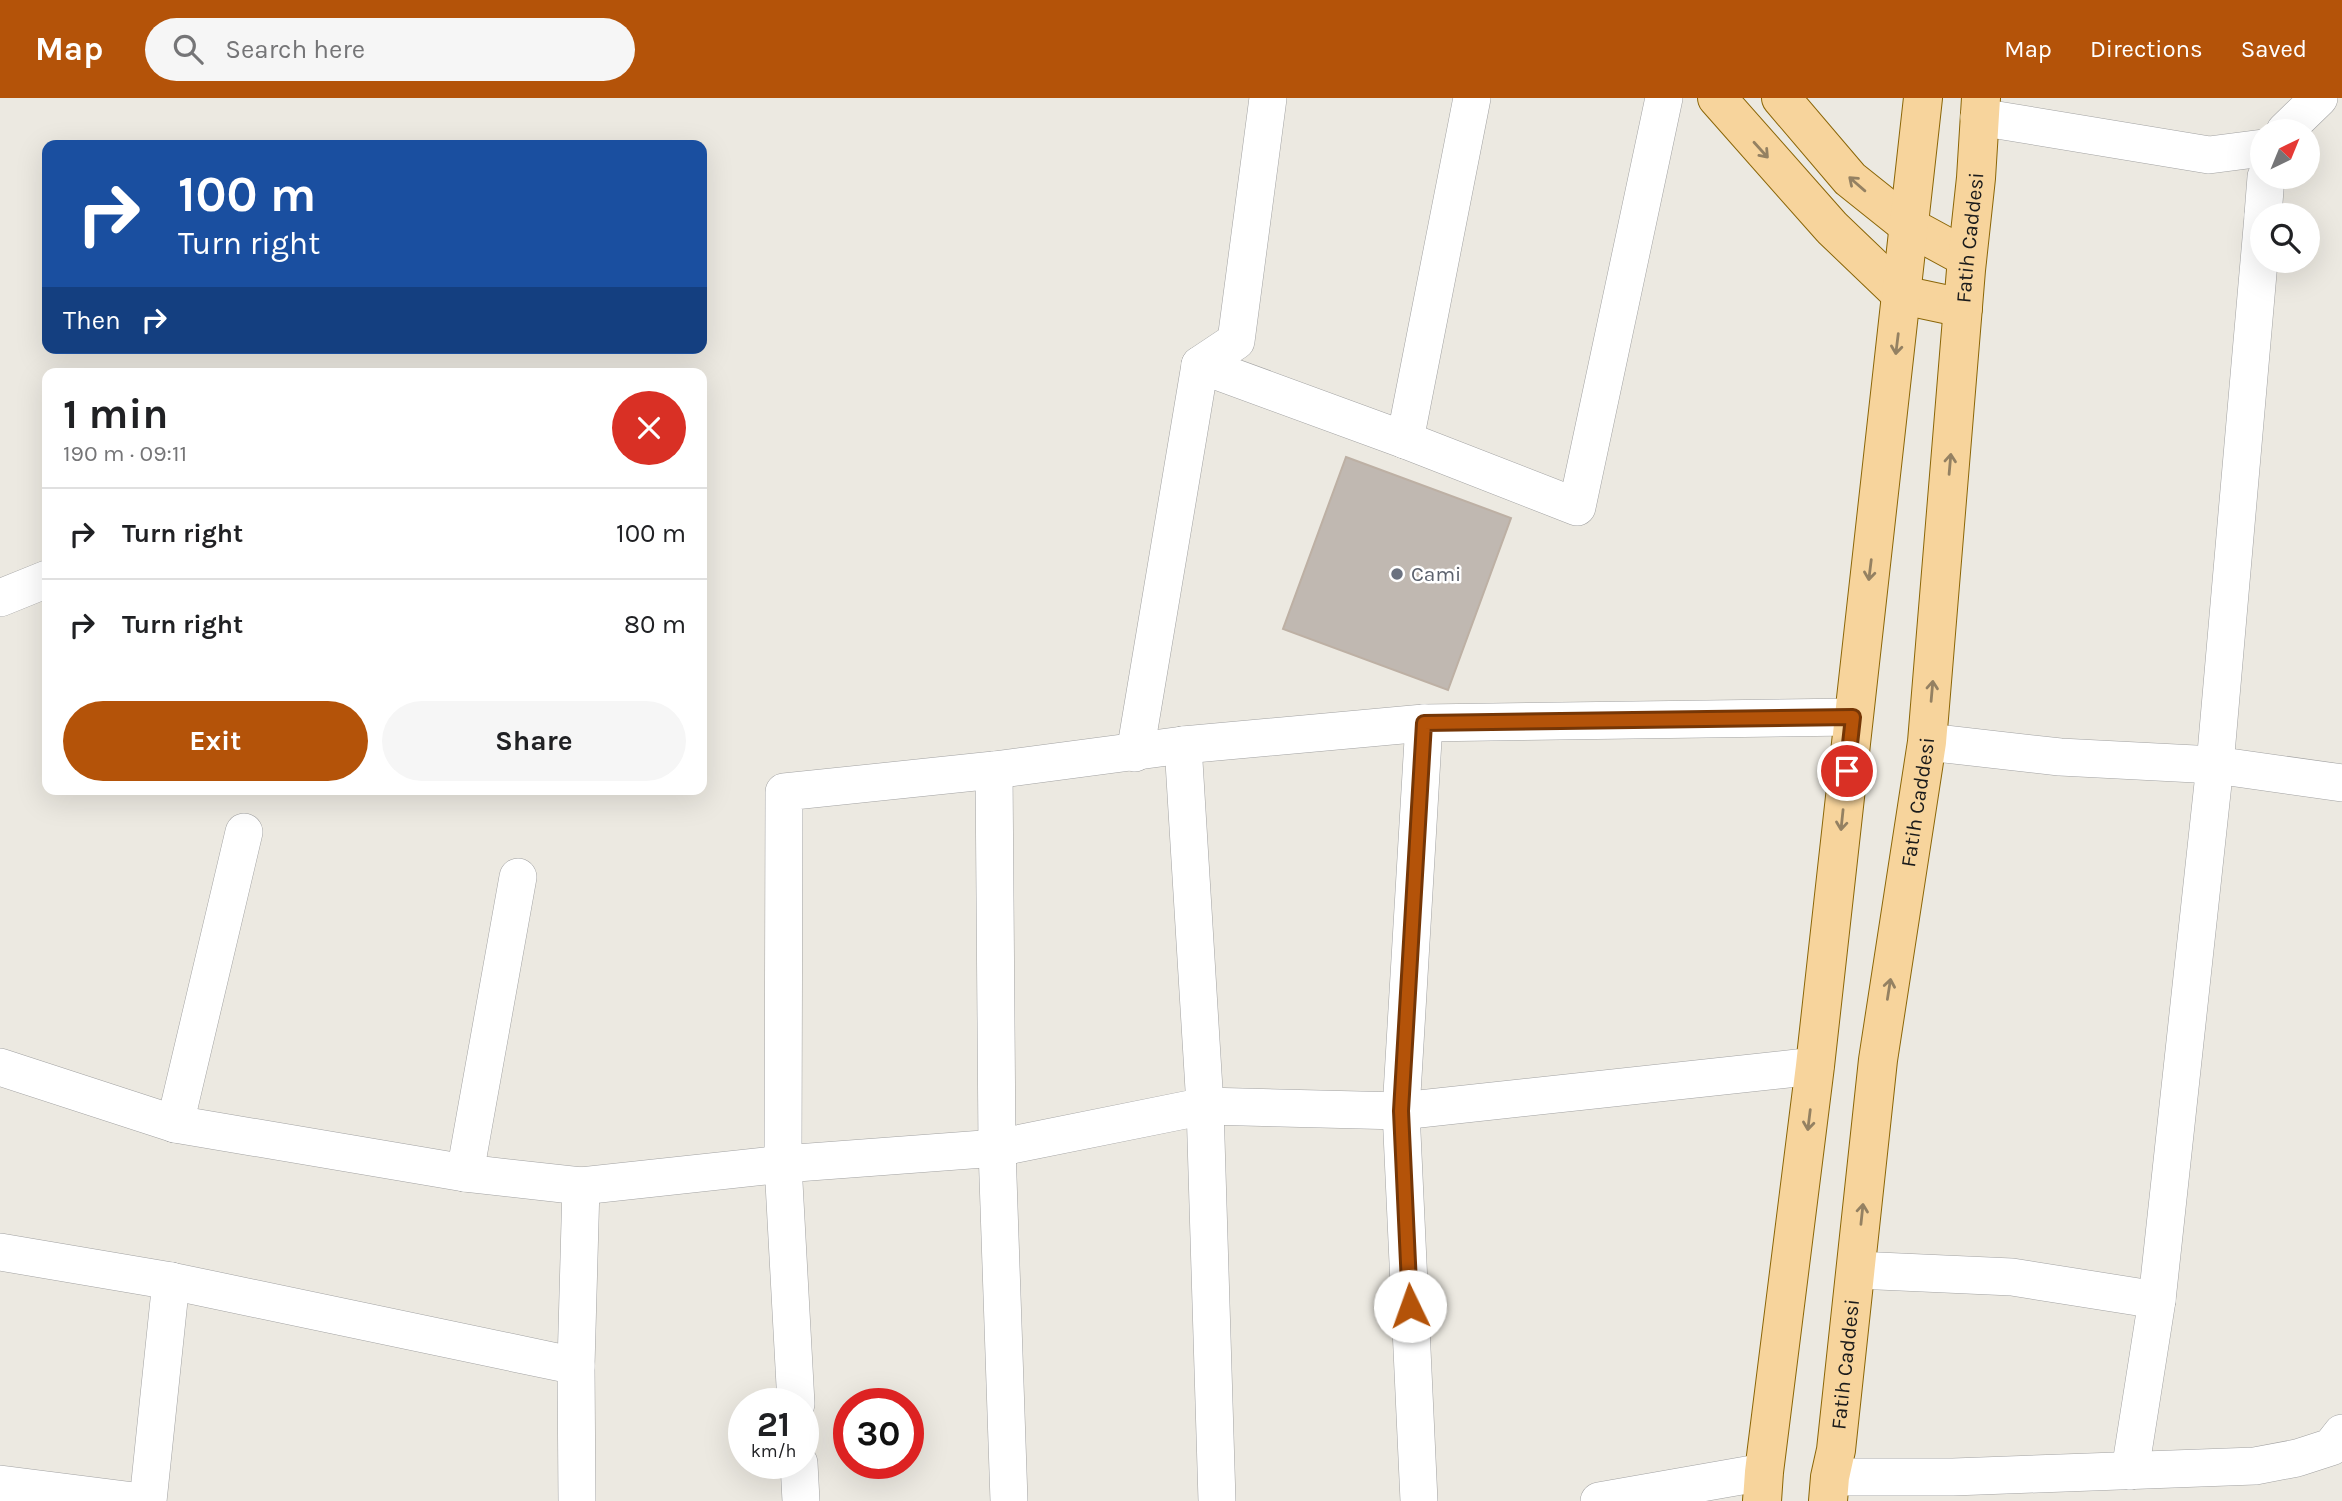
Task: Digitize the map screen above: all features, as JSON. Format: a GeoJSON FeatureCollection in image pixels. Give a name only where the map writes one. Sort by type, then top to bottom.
{"type":"FeatureCollection","features":[{"type":"Feature","properties":{"kind":"main road"},"geometry":{"type":"LineString","coordinates":[[1717,98],[1832,228],[1902,295],[1963,307]]}},
{"type":"Feature","properties":{"kind":"main road"},"geometry":{"type":"LineString","coordinates":[[1782,98],[1850,179],[1910,228],[1967,258]]}},
{"type":"Feature","properties":{"kind":"main road"},"geometry":{"type":"LineString","coordinates":[[1763,1486],[1815,1066],[1923,98]]}},
{"type":"Feature","properties":{"kind":"main road","name":"Fatih Caddesi"},"geometry":{"type":"LineString","coordinates":[[1829,1489],[1836,1450],[1878,1060],[1927,742],[1980,108]]}},
{"type":"Feature","properties":{"kind":"street"},"geometry":{"type":"LineString","coordinates":[[1135,753],[1200,365],[1236,341],[1268,98]]}},
{"type":"Feature","properties":{"kind":"street"},"geometry":{"type":"LineString","coordinates":[[1405,440],[1472,98]]}},
{"type":"Feature","properties":{"kind":"street"},"geometry":{"type":"LineString","coordinates":[[1200,365],[1577,507],[1664,98]]}},
{"type":"Feature","properties":{"kind":"street"},"geometry":{"type":"LineString","coordinates":[[2297,119],[2319,98]]}},
{"type":"Feature","properties":{"kind":"street"},"geometry":{"type":"LineString","coordinates":[[1980,108],[2209,155],[2250,150]]}},
{"type":"Feature","properties":{"kind":"street"},"geometry":{"type":"LineString","coordinates":[[2130,1471],[2157,1300],[2215,765],[2258,273]]}},
{"type":"Feature","properties":{"kind":"street"},"geometry":{"type":"LineString","coordinates":[[0,598],[42,581]]}},
{"type":"Feature","properties":{"kind":"street"},"geometry":{"type":"LineString","coordinates":[[795,1388],[783,1164],[784,792],[1183,746],[1424,723],[1853,717]]}},
{"type":"Feature","properties":{"kind":"street"},"geometry":{"type":"LineString","coordinates":[[1419,1501],[1401,1111],[1424,723]]}},
{"type":"Feature","properties":{"kind":"street"},"geometry":{"type":"LineString","coordinates":[[1927,742],[2060,757],[2215,765],[2342,783]]}},
{"type":"Feature","properties":{"kind":"street"},"geometry":{"type":"LineString","coordinates":[[1183,746],[1205,1106],[1217,1501]]}},
{"type":"Feature","properties":{"kind":"street"},"geometry":{"type":"LineString","coordinates":[[994,769],[997,1148],[1009,1501]]}},
{"type":"Feature","properties":{"kind":"street"},"geometry":{"type":"LineString","coordinates":[[175,1124],[244,832]]}},
{"type":"Feature","properties":{"kind":"street"},"geometry":{"type":"LineString","coordinates":[[465,1173],[518,877]]}},
{"type":"Feature","properties":{"kind":"street"},"geometry":{"type":"LineString","coordinates":[[0,1067],[175,1124],[465,1173],[581,1186],[783,1164],[997,1148],[1205,1106],[1401,1111],[1815,1066]]}},
{"type":"Feature","properties":{"kind":"street"},"geometry":{"type":"LineString","coordinates":[[577,1501],[576,1366],[581,1186]]}},
{"type":"Feature","properties":{"kind":"street"},"geometry":{"type":"LineString","coordinates":[[0,1252],[171,1281],[576,1366]]}},
{"type":"Feature","properties":{"kind":"street"},"geometry":{"type":"LineString","coordinates":[[1856,1270],[2012,1277],[2157,1300]]}},
{"type":"Feature","properties":{"kind":"street"},"geometry":{"type":"LineString","coordinates":[[148,1501],[171,1281]]}},
{"type":"Feature","properties":{"kind":"street"},"geometry":{"type":"LineString","coordinates":[[1829,1489],[1953,1477],[2255,1466],[2297,1458],[2331,1447],[2342,1433]]}},
{"type":"Feature","properties":{"kind":"street"},"geometry":{"type":"LineString","coordinates":[[800,1479],[801,1501]]}},
{"type":"Feature","properties":{"kind":"street"},"geometry":{"type":"LineString","coordinates":[[0,1484],[134,1501]]}},
{"type":"Feature","properties":{"kind":"street"},"geometry":{"type":"LineString","coordinates":[[1599,1501],[1763,1486]]}},
{"type":"Feature","properties":{"kind":"building","name":"Cami"},"geometry":{"type":"Polygon","coordinates":[[[1346,457],[1511,518],[1448,690],[1283,629],[1346,457]]]}},
{"type":"Feature","properties":{"kind":"place","name":"Cami"},"geometry":{"type":"Point","coordinates":[1397,574]}},
{"type":"Feature","properties":{"kind":"route"},"geometry":{"type":"LineString","coordinates":[[1410,1306],[1401,1111],[1424,723],[1853,717],[1847,771]]}}]}
